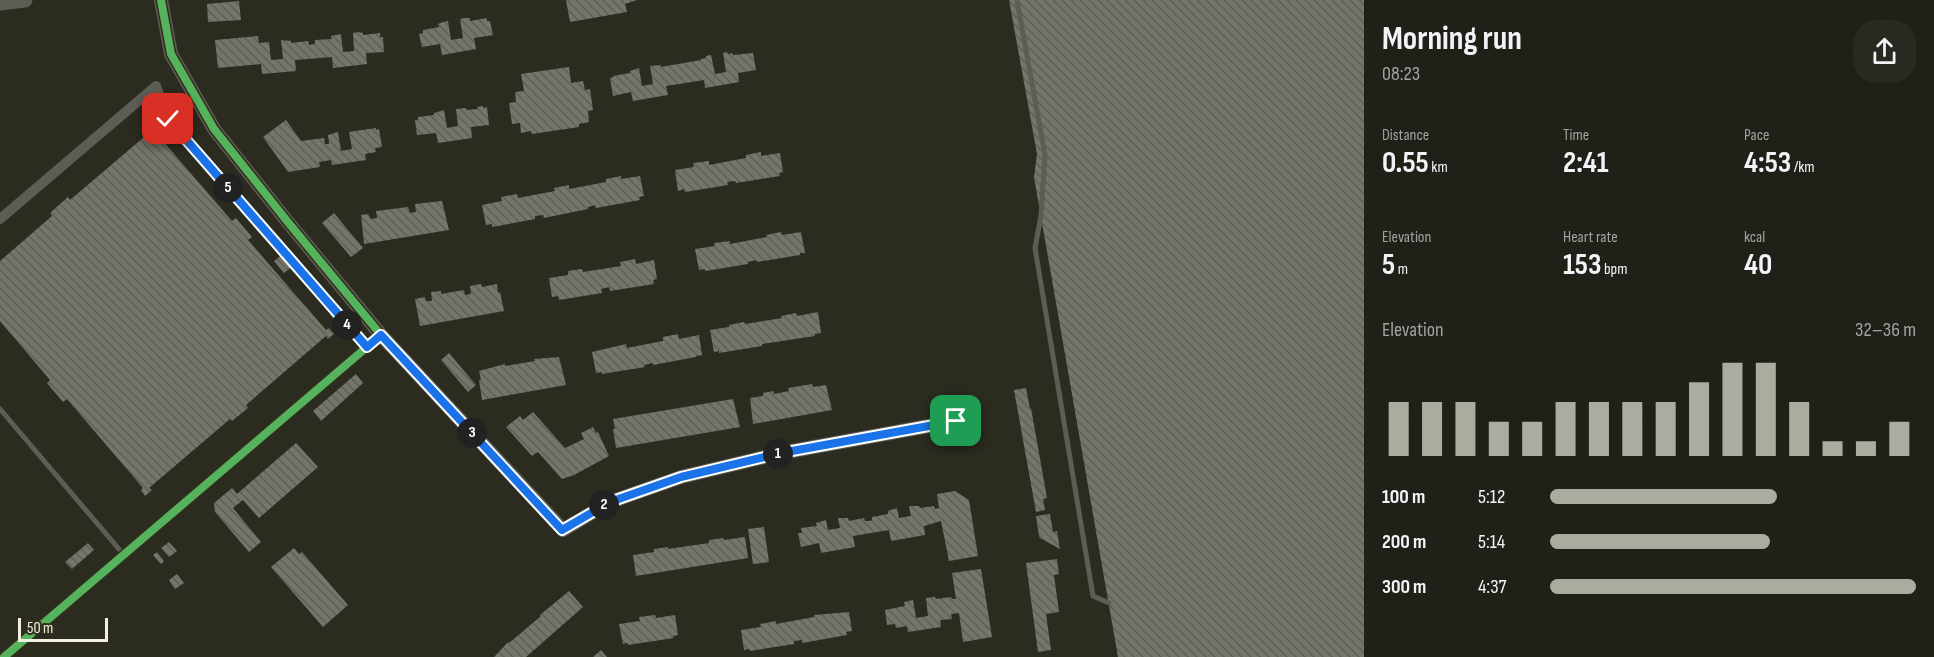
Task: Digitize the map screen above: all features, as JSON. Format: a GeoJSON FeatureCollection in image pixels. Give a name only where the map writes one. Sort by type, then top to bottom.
{"type":"FeatureCollection","features":[{"type":"Feature","properties":{"kind":"main road"},"geometry":{"type":"LineString","coordinates":[[0,3],[25,0]]}},
{"type":"Feature","properties":{"kind":"street"},"geometry":{"type":"LineString","coordinates":[[161,0],[171,54],[214,129],[381,335],[562,530],[610,502],[681,477],[781,453],[956,421]]}},
{"type":"Feature","properties":{"kind":"street"},"geometry":{"type":"LineString","coordinates":[[0,219],[156,86],[168,119],[367,347]]}},
{"type":"Feature","properties":{"kind":"street"},"geometry":{"type":"LineString","coordinates":[[4,657],[381,335]]}},
{"type":"Feature","properties":{"kind":"lane"},"geometry":{"type":"LineString","coordinates":[[1017,0],[1045,155],[1041,216],[1035,248],[1094,596],[1109,603]]}},
{"type":"Feature","properties":{"kind":"lane"},"geometry":{"type":"LineString","coordinates":[[0,409],[124,555]]}},
{"type":"Feature","properties":{"kind":"building"},"geometry":{"type":"Polygon","coordinates":[[[566,0],[637,0],[625,4],[627,12],[570,22],[566,0]]]}},
{"type":"Feature","properties":{"kind":"building"},"geometry":{"type":"Polygon","coordinates":[[[1009,0],[1364,0],[1364,657],[1118,657],[1034,177],[1037,154],[1009,0]]]}},
{"type":"Feature","properties":{"kind":"building"},"geometry":{"type":"Polygon","coordinates":[[[239,1],[241,20],[208,22],[207,4],[239,1]]]}},
{"type":"Feature","properties":{"kind":"building"},"geometry":{"type":"Polygon","coordinates":[[[470,18],[470,21],[487,18],[487,21],[490,21],[493,35],[474,38],[476,49],[442,55],[440,44],[422,47],[419,34],[423,33],[423,30],[439,27],[438,24],[443,22],[448,21],[451,40],[463,38],[460,19],[470,18]]]}},
{"type":"Feature","properties":{"kind":"building"},"geometry":{"type":"Polygon","coordinates":[[[358,32],[363,35],[380,33],[380,37],[383,37],[384,52],[366,53],[367,64],[333,68],[332,57],[295,60],[296,71],[262,74],[261,64],[218,68],[215,40],[258,36],[259,43],[269,42],[271,60],[283,59],[281,40],[291,41],[291,43],[308,41],[309,45],[315,44],[315,40],[332,39],[331,36],[341,34],[343,52],[354,51],[353,33],[358,32]]]}},
{"type":"Feature","properties":{"kind":"building"},"geometry":{"type":"Polygon","coordinates":[[[723,53],[733,55],[753,53],[756,70],[738,73],[739,82],[705,88],[704,80],[666,86],[668,95],[633,101],[631,92],[613,96],[610,78],[613,76],[630,73],[639,68],[642,86],[653,84],[650,66],[661,65],[661,67],[701,60],[711,55],[715,74],[726,72],[723,53]]]}},
{"type":"Feature","properties":{"kind":"building"},"geometry":{"type":"Polygon","coordinates":[[[569,67],[571,83],[583,81],[585,90],[590,89],[593,110],[588,111],[589,122],[579,124],[579,127],[532,134],[531,131],[521,133],[520,123],[512,124],[509,103],[516,102],[515,92],[524,91],[521,74],[569,67]]]}},
{"type":"Feature","properties":{"kind":"building"},"geometry":{"type":"Polygon","coordinates":[[[483,106],[483,108],[487,107],[489,125],[471,127],[472,138],[438,143],[436,133],[417,135],[415,120],[418,120],[418,117],[434,115],[444,110],[447,128],[458,126],[456,109],[478,109],[477,107],[483,106]]]}},
{"type":"Feature","properties":{"kind":"building"},"geometry":{"type":"Polygon","coordinates":[[[286,120],[301,141],[324,138],[325,144],[329,144],[328,135],[338,132],[341,151],[352,149],[349,132],[376,128],[376,130],[379,129],[382,147],[375,148],[376,152],[365,154],[366,160],[332,165],[331,160],[319,162],[320,167],[288,172],[263,137],[286,120]]]}},
{"type":"Feature","properties":{"kind":"building"},"geometry":{"type":"Polygon","coordinates":[[[153,124],[158,129],[155,132],[232,221],[236,218],[252,237],[248,240],[326,330],[329,328],[334,334],[328,339],[326,336],[246,405],[248,408],[232,421],[230,419],[149,488],[152,490],[145,496],[141,490],[143,488],[67,399],[63,402],[47,383],[50,380],[0,321],[0,261],[52,216],[50,213],[68,197],[70,200],[150,132],[147,129],[153,124]]]}},
{"type":"Feature","properties":{"kind":"building"},"geometry":{"type":"Polygon","coordinates":[[[761,152],[761,156],[780,153],[783,172],[779,173],[780,176],[736,183],[735,181],[727,182],[728,185],[685,192],[684,189],[678,191],[675,170],[694,167],[693,163],[709,161],[709,165],[746,158],[746,155],[761,152]]]}},
{"type":"Feature","properties":{"kind":"building"},"geometry":{"type":"Polygon","coordinates":[[[621,176],[621,179],[640,176],[644,196],[639,197],[640,200],[596,208],[595,205],[588,209],[544,218],[543,215],[535,216],[535,219],[492,227],[492,224],[486,225],[482,205],[502,201],[501,197],[517,194],[518,198],[555,191],[554,188],[569,185],[569,189],[606,182],[606,179],[621,176]]]}},
{"type":"Feature","properties":{"kind":"building"},"geometry":{"type":"Polygon","coordinates":[[[442,201],[449,230],[364,244],[361,215],[368,214],[371,219],[377,218],[376,211],[408,207],[410,213],[416,212],[415,204],[442,201]]]}},
{"type":"Feature","properties":{"kind":"building"},"geometry":{"type":"Polygon","coordinates":[[[334,213],[363,248],[351,257],[322,223],[334,213]]]}},
{"type":"Feature","properties":{"kind":"building"},"geometry":{"type":"Polygon","coordinates":[[[781,232],[782,235],[801,232],[805,253],[705,271],[705,269],[699,270],[695,249],[715,246],[714,243],[730,241],[730,244],[781,232]]]}},
{"type":"Feature","properties":{"kind":"building"},"geometry":{"type":"Polygon","coordinates":[[[283,254],[293,266],[284,273],[274,261],[283,254]]]}},
{"type":"Feature","properties":{"kind":"building"},"geometry":{"type":"Polygon","coordinates":[[[635,259],[636,264],[654,260],[657,279],[653,280],[654,284],[610,291],[609,287],[601,289],[602,293],[559,300],[558,296],[552,297],[549,278],[568,275],[568,271],[582,269],[583,272],[621,266],[620,262],[635,259]]]}},
{"type":"Feature","properties":{"kind":"building"},"geometry":{"type":"Polygon","coordinates":[[[481,284],[482,287],[497,284],[504,311],[420,326],[415,299],[425,297],[426,301],[432,301],[431,292],[441,291],[441,294],[464,290],[465,295],[471,294],[470,286],[481,284]]]}},
{"type":"Feature","properties":{"kind":"building"},"geometry":{"type":"Polygon","coordinates":[[[818,312],[821,333],[814,334],[815,336],[714,352],[710,330],[744,322],[745,324],[782,318],[781,316],[796,313],[797,316],[818,312]]]}},
{"type":"Feature","properties":{"kind":"building"},"geometry":{"type":"Polygon","coordinates":[[[678,334],[679,339],[699,335],[702,355],[653,365],[653,363],[644,365],[645,367],[596,373],[592,352],[626,344],[627,348],[663,341],[663,337],[678,334]]]}},
{"type":"Feature","properties":{"kind":"building"},"geometry":{"type":"Polygon","coordinates":[[[449,353],[476,385],[468,392],[441,360],[449,353]]]}},
{"type":"Feature","properties":{"kind":"building"},"geometry":{"type":"Polygon","coordinates":[[[559,357],[566,385],[482,400],[479,371],[505,364],[505,366],[535,361],[534,359],[559,357]]]}},
{"type":"Feature","properties":{"kind":"building"},"geometry":{"type":"Polygon","coordinates":[[[356,374],[363,383],[321,421],[313,411],[356,374]]]}},
{"type":"Feature","properties":{"kind":"building"},"geometry":{"type":"Polygon","coordinates":[[[812,384],[813,387],[826,385],[832,410],[753,424],[750,398],[763,396],[763,393],[773,391],[774,394],[789,391],[788,388],[812,384]]]}},
{"type":"Feature","properties":{"kind":"building"},"geometry":{"type":"Polygon","coordinates":[[[1026,388],[1047,498],[1043,499],[1045,510],[1036,512],[1014,390],[1026,388]]]}},
{"type":"Feature","properties":{"kind":"building"},"geometry":{"type":"Polygon","coordinates":[[[733,399],[740,427],[616,448],[613,419],[733,399]]]}},
{"type":"Feature","properties":{"kind":"building"},"geometry":{"type":"Polygon","coordinates":[[[533,412],[565,448],[584,439],[581,433],[593,427],[596,433],[598,432],[609,456],[562,479],[538,452],[532,456],[506,427],[520,416],[523,420],[533,412]]]}},
{"type":"Feature","properties":{"kind":"building"},"geometry":{"type":"Polygon","coordinates":[[[296,443],[318,467],[259,518],[243,500],[233,508],[261,542],[249,552],[215,512],[214,503],[232,488],[237,494],[296,443]]]}},
{"type":"Feature","properties":{"kind":"building"},"geometry":{"type":"Polygon","coordinates":[[[955,491],[969,500],[978,556],[949,561],[941,521],[924,526],[925,535],[891,541],[889,530],[853,536],[855,547],[821,553],[819,543],[801,547],[798,533],[802,533],[801,528],[817,526],[816,523],[826,520],[828,530],[840,528],[838,518],[848,518],[849,521],[864,518],[865,521],[870,521],[872,517],[888,514],[888,511],[897,508],[899,518],[911,516],[909,506],[939,508],[937,494],[955,491]]]}},
{"type":"Feature","properties":{"kind":"building"},"geometry":{"type":"Polygon","coordinates":[[[1050,514],[1053,532],[1057,531],[1060,549],[1039,536],[1036,516],[1050,514]]]}},
{"type":"Feature","properties":{"kind":"building"},"geometry":{"type":"Polygon","coordinates":[[[764,527],[769,562],[753,564],[748,529],[764,527]]]}},
{"type":"Feature","properties":{"kind":"building"},"geometry":{"type":"Polygon","coordinates":[[[745,537],[748,558],[636,576],[633,555],[654,552],[654,549],[709,543],[709,540],[745,537]]]}},
{"type":"Feature","properties":{"kind":"building"},"geometry":{"type":"Polygon","coordinates":[[[169,542],[177,551],[169,557],[161,548],[169,542]]]}},
{"type":"Feature","properties":{"kind":"building"},"geometry":{"type":"Polygon","coordinates":[[[88,543],[94,550],[72,569],[65,562],[88,543]]]}},
{"type":"Feature","properties":{"kind":"building"},"geometry":{"type":"Polygon","coordinates":[[[294,548],[299,554],[302,552],[348,605],[323,627],[271,567],[294,548]]]}},
{"type":"Feature","properties":{"kind":"building"},"geometry":{"type":"Polygon","coordinates":[[[157,552],[164,561],[161,564],[153,555],[157,552]]]}},
{"type":"Feature","properties":{"kind":"building"},"geometry":{"type":"Polygon","coordinates":[[[1057,559],[1059,574],[1054,575],[1059,612],[1046,614],[1051,650],[1038,652],[1026,563],[1057,559]]]}},
{"type":"Feature","properties":{"kind":"building"},"geometry":{"type":"Polygon","coordinates":[[[981,569],[992,637],[963,642],[959,613],[951,614],[952,619],[940,620],[941,627],[908,632],[907,626],[896,628],[895,624],[887,625],[885,610],[905,606],[904,602],[913,600],[916,618],[928,616],[926,598],[951,597],[956,599],[952,573],[981,569]]]}},
{"type":"Feature","properties":{"kind":"building"},"geometry":{"type":"Polygon","coordinates":[[[177,574],[184,583],[175,589],[169,580],[177,574]]]}},
{"type":"Feature","properties":{"kind":"building"},"geometry":{"type":"Polygon","coordinates":[[[569,591],[583,607],[526,657],[494,657],[508,642],[569,591]]]}},
{"type":"Feature","properties":{"kind":"building"},"geometry":{"type":"Polygon","coordinates":[[[849,612],[852,631],[846,632],[847,635],[802,643],[802,640],[794,641],[794,644],[750,651],[749,649],[744,650],[741,630],[761,627],[760,624],[776,621],[776,624],[814,617],[814,615],[849,612]]]}},
{"type":"Feature","properties":{"kind":"building"},"geometry":{"type":"Polygon","coordinates":[[[655,615],[656,618],[675,615],[678,635],[673,636],[674,638],[623,644],[619,624],[640,621],[639,617],[655,615]]]}},
{"type":"Feature","properties":{"kind":"building"},"geometry":{"type":"Polygon","coordinates":[[[601,650],[607,657],[593,657],[601,650]]]}},
{"type":"Feature","properties":{"kind":"cycle path"},"geometry":{"type":"LineString","coordinates":[[161,0],[171,54],[214,129],[381,335],[563,530],[610,502],[681,477],[781,453],[956,421]]}},
{"type":"Feature","properties":{"kind":"cycle path"},"geometry":{"type":"LineString","coordinates":[[4,657],[381,335]]}},
{"type":"Feature","properties":{"kind":"route"},"geometry":{"type":"LineString","coordinates":[[168,119],[367,347],[381,335],[562,530],[610,502],[681,477],[781,453],[956,421]]}}]}
